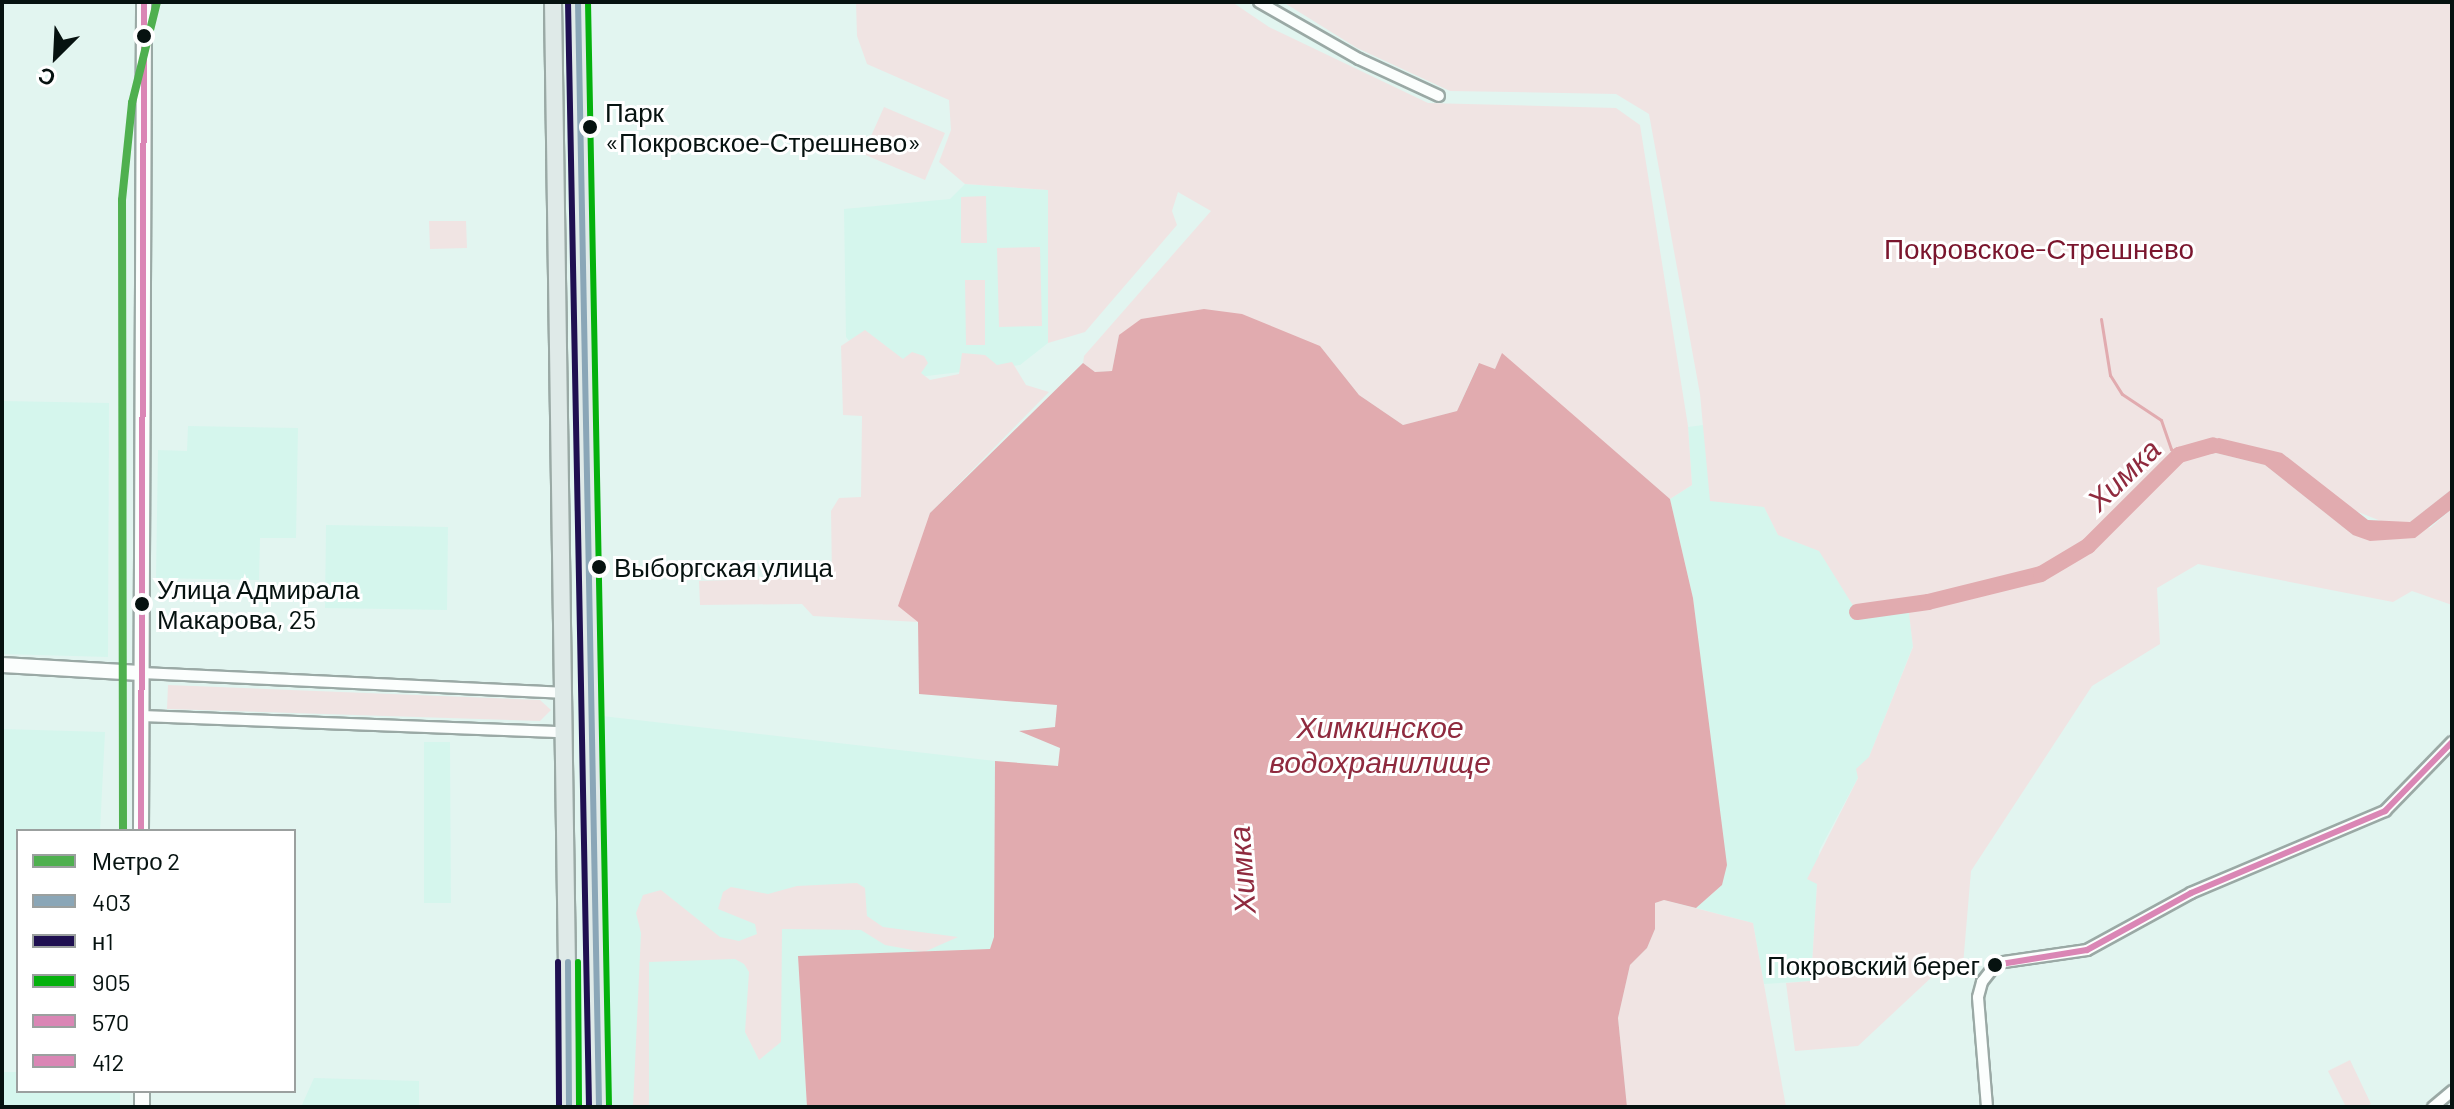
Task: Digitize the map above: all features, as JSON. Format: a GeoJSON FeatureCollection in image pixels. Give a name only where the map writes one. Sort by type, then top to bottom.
{"type":"FeatureCollection","features":[{"type":"Feature","properties":{"kind":"main road"},"geometry":{"type":"LineString","coordinates":[[553,2],[569,1107]]}},
{"type":"Feature","properties":{"kind":"main road"},"geometry":{"type":"LineString","coordinates":[[578,2],[599,1107]]}},
{"type":"Feature","properties":{"kind":"street"},"geometry":{"type":"LineString","coordinates":[[141,829],[144,2]]}},
{"type":"Feature","properties":{"kind":"street"},"geometry":{"type":"LineString","coordinates":[[1259,2],[1359,59],[1439,96]]}},
{"type":"Feature","properties":{"kind":"street"},"geometry":{"type":"LineString","coordinates":[[2,665],[562,693]]}},
{"type":"Feature","properties":{"kind":"street"},"geometry":{"type":"LineString","coordinates":[[142,716],[563,732]]}},
{"type":"Feature","properties":{"kind":"street"},"geometry":{"type":"LineString","coordinates":[[1987,1107],[1978,997],[1982,982],[1997,963],[2087,950],[2204,886],[2385,811],[2452,742]]}},
{"type":"Feature","properties":{"kind":"street"},"geometry":{"type":"LineString","coordinates":[[2433,1107],[2452,1091]]}},
{"type":"Feature","properties":{"kind":"shaded area"},"geometry":{"type":"Polygon","coordinates":[[[965,184],[1048,190],[1048,343],[1020,365],[884,381],[846,337],[844,209],[950,199],[965,184]]]}},
{"type":"Feature","properties":{"kind":"shaded area"},"geometry":{"type":"Polygon","coordinates":[[[2,401],[109,403],[108,657],[2,654],[2,401]]]}},
{"type":"Feature","properties":{"kind":"shaded area"},"geometry":{"type":"Polygon","coordinates":[[[1850,406],[1904,570],[1913,646],[1869,757],[1819,851],[1811,981],[1764,984],[1753,923],[1696,908],[1722,885],[1693,598],[1670,499],[1692,485],[1688,427],[1850,406]]]}},
{"type":"Feature","properties":{"kind":"shaded area"},"geometry":{"type":"Polygon","coordinates":[[[188,426],[298,428],[296,538],[260,538],[259,580],[156,578],[158,450],[187,451],[188,426]]]}},
{"type":"Feature","properties":{"kind":"shaded area"},"geometry":{"type":"Polygon","coordinates":[[[326,525],[448,527],[447,610],[325,608],[326,525]]]}},
{"type":"Feature","properties":{"kind":"shaded area"},"geometry":{"type":"Polygon","coordinates":[[[602,716],[995,761],[994,938],[990,949],[798,956],[807,1107],[609,1107],[602,716]]]}},
{"type":"Feature","properties":{"kind":"shaded area"},"geometry":{"type":"Polygon","coordinates":[[[2,729],[105,732],[100,829],[16,829],[16,850],[2,850],[2,729]]]}},
{"type":"Feature","properties":{"kind":"shaded area"},"geometry":{"type":"Polygon","coordinates":[[[424,742],[450,742],[451,903],[424,903],[424,742]]]}},
{"type":"Feature","properties":{"kind":"shaded area"},"geometry":{"type":"Polygon","coordinates":[[[2,1072],[16,1072],[16,1093],[120,1093],[120,1107],[2,1107],[2,1072]]]}},
{"type":"Feature","properties":{"kind":"shaded area"},"geometry":{"type":"Polygon","coordinates":[[[314,1078],[419,1081],[419,1107],[301,1107],[314,1078]]]}},
{"type":"Feature","properties":{"kind":"green space"},"geometry":{"type":"Polygon","coordinates":[[[856,2],[1232,2],[1269,27],[1428,103],[1616,108],[1640,125],[1688,426],[1692,485],[1670,499],[1502,354],[1495,369],[1478,364],[1457,411],[1403,425],[1359,395],[1320,346],[1119,335],[1112,371],[1095,372],[1083,363],[1084,356],[1211,211],[1178,192],[1172,211],[1177,225],[1085,332],[1048,343],[1048,190],[965,184],[939,162],[951,130],[949,100],[867,64],[857,36],[856,2]]]}},
{"type":"Feature","properties":{"kind":"green space","name":"Покровское-Стрешнево"},"geometry":{"type":"Polygon","coordinates":[[[1283,2],[2452,2],[2452,489],[2410,522],[2386,523],[2353,510],[2282,453],[2191,449],[2190,456],[2216,453],[2265,465],[2353,535],[2430,528],[2452,509],[2452,605],[2412,591],[2393,602],[2198,564],[2157,588],[2160,644],[2092,686],[1971,871],[1963,965],[1957,969],[1949,961],[1858,1046],[1795,1051],[1786,983],[1811,981],[1817,884],[1807,879],[1858,778],[1856,769],[1869,757],[1913,647],[1908,605],[1857,612],[1819,551],[1778,535],[1764,507],[1710,501],[1700,394],[1649,114],[1616,94],[1450,91],[1357,48],[1283,2]]]}},
{"type":"Feature","properties":{"kind":"green space"},"geometry":{"type":"Polygon","coordinates":[[[884,107],[945,133],[925,180],[863,154],[884,107]]]}},
{"type":"Feature","properties":{"kind":"green space"},"geometry":{"type":"Polygon","coordinates":[[[986,196],[987,243],[961,243],[961,197],[986,196]]]}},
{"type":"Feature","properties":{"kind":"green space"},"geometry":{"type":"Polygon","coordinates":[[[429,221],[466,221],[467,248],[430,249],[429,221]]]}},
{"type":"Feature","properties":{"kind":"green space"},"geometry":{"type":"Polygon","coordinates":[[[1040,247],[1042,326],[999,327],[997,248],[1040,247]]]}},
{"type":"Feature","properties":{"kind":"green space"},"geometry":{"type":"Polygon","coordinates":[[[965,280],[985,280],[985,345],[966,345],[965,280]]]}},
{"type":"Feature","properties":{"kind":"green space"},"geometry":{"type":"Polygon","coordinates":[[[865,330],[903,359],[912,352],[924,356],[928,363],[921,373],[930,380],[959,374],[962,353],[985,355],[997,365],[1012,362],[1026,385],[1049,392],[930,513],[918,622],[813,616],[802,604],[700,605],[699,581],[832,577],[831,511],[839,498],[861,497],[862,416],[843,415],[841,346],[865,330]]]}},
{"type":"Feature","properties":{"kind":"green space"},"geometry":{"type":"Polygon","coordinates":[[[168,685],[540,700],[551,710],[540,721],[167,709],[168,685]]]}},
{"type":"Feature","properties":{"kind":"green space"},"geometry":{"type":"Polygon","coordinates":[[[857,883],[865,888],[867,916],[883,927],[958,937],[924,952],[885,945],[861,930],[782,929],[781,1042],[759,1060],[745,1032],[749,972],[744,964],[735,959],[649,962],[649,1107],[633,1107],[641,933],[636,913],[643,895],[661,890],[720,937],[739,941],[757,934],[755,924],[718,909],[723,892],[731,887],[768,894],[797,886],[857,883]]]}},
{"type":"Feature","properties":{"kind":"green space","name":"Покровский берег"},"geometry":{"type":"Polygon","coordinates":[[[1664,900],[1753,923],[1786,1107],[1627,1107],[1618,1018],[1630,965],[1647,948],[1655,929],[1655,903],[1664,900]]]}},
{"type":"Feature","properties":{"kind":"green space"},"geometry":{"type":"Polygon","coordinates":[[[2350,1060],[2371,1104],[2364,1107],[2346,1107],[2328,1071],[2350,1060]]]}},
{"type":"Feature","properties":{"kind":"water","name":"Химкинское водохранилище"},"geometry":{"type":"Polygon","coordinates":[[[1204,309],[1242,314],[1320,346],[1359,395],[1403,425],[1457,411],[1479,363],[1495,369],[1502,353],[1670,499],[1693,598],[1727,865],[1722,885],[1696,908],[1664,900],[1655,903],[1655,929],[1647,948],[1630,965],[1618,1018],[1627,1107],[807,1107],[798,956],[990,949],[994,937],[995,761],[1058,766],[1060,748],[1019,731],[1055,727],[1057,705],[919,694],[918,622],[898,606],[930,513],[1083,363],[1095,372],[1112,371],[1119,335],[1141,319],[1204,309]]]}},
{"type":"Feature","properties":{"kind":"water"},"geometry":{"type":"Polygon","coordinates":[[[2219,438],[2282,453],[2368,520],[2410,522],[2452,489],[2452,509],[2415,538],[2370,541],[2353,535],[2265,465],[2216,453],[2190,457],[2191,444],[2219,438]]]}},
{"type":"Feature","properties":{"kind":"waterway"},"geometry":{"type":"LineString","coordinates":[[2101,319],[2110,375],[2122,394],[2161,420],[2171,449],[2179,455]]}},
{"type":"Feature","properties":{"kind":"waterway","name":"Химка"},"geometry":{"type":"LineString","coordinates":[[1857,612],[1928,602],[2041,574],[2088,546],[2179,455],[2213,445]]}},
{"type":"Feature","properties":{"kind":"metro line","name":"2"},"geometry":{"type":"LineString","coordinates":[[123,829],[122,200],[132,103],[157,2]]}},
{"type":"Feature","properties":{"kind":"transit line","name":"570"},"geometry":{"type":"LineString","coordinates":[[141,829],[144,2]]}},
{"type":"Feature","properties":{"kind":"transit line","name":"н1"},"geometry":{"type":"LineString","coordinates":[[568,2],[589,1107]]}},
{"type":"Feature","properties":{"kind":"transit line","name":"403"},"geometry":{"type":"LineString","coordinates":[[578,2],[599,1107]]}},
{"type":"Feature","properties":{"kind":"transit line","name":"905"},"geometry":{"type":"LineString","coordinates":[[588,2],[609,1107]]}},
{"type":"Feature","properties":{"kind":"transit line","name":"412"},"geometry":{"type":"LineString","coordinates":[[1995,965],[2087,950],[2191,893],[2385,811],[2452,742]]}},
{"type":"Feature","properties":{"kind":"transit line","name":"н1"},"geometry":{"type":"LineString","coordinates":[[558,962],[559,1107]]}},
{"type":"Feature","properties":{"kind":"transit line","name":"403"},"geometry":{"type":"LineString","coordinates":[[568,962],[569,1107]]}},
{"type":"Feature","properties":{"kind":"transit line","name":"905"},"geometry":{"type":"LineString","coordinates":[[578,962],[579,1107]]}},
{"type":"Feature","properties":{"kind":"place","name":"Парк «Покровское-Стрешнево»"},"geometry":{"type":"Point","coordinates":[590,127]}},
{"type":"Feature","properties":{"kind":"place","name":"Выборгская улица"},"geometry":{"type":"Point","coordinates":[599,567]}},
{"type":"Feature","properties":{"kind":"place","name":"Улица Адмирала Макарова, 25"},"geometry":{"type":"Point","coordinates":[142,604]}},
{"type":"Feature","properties":{"kind":"place","name":"Покровский берег"},"geometry":{"type":"Point","coordinates":[1995,965]}}]}
